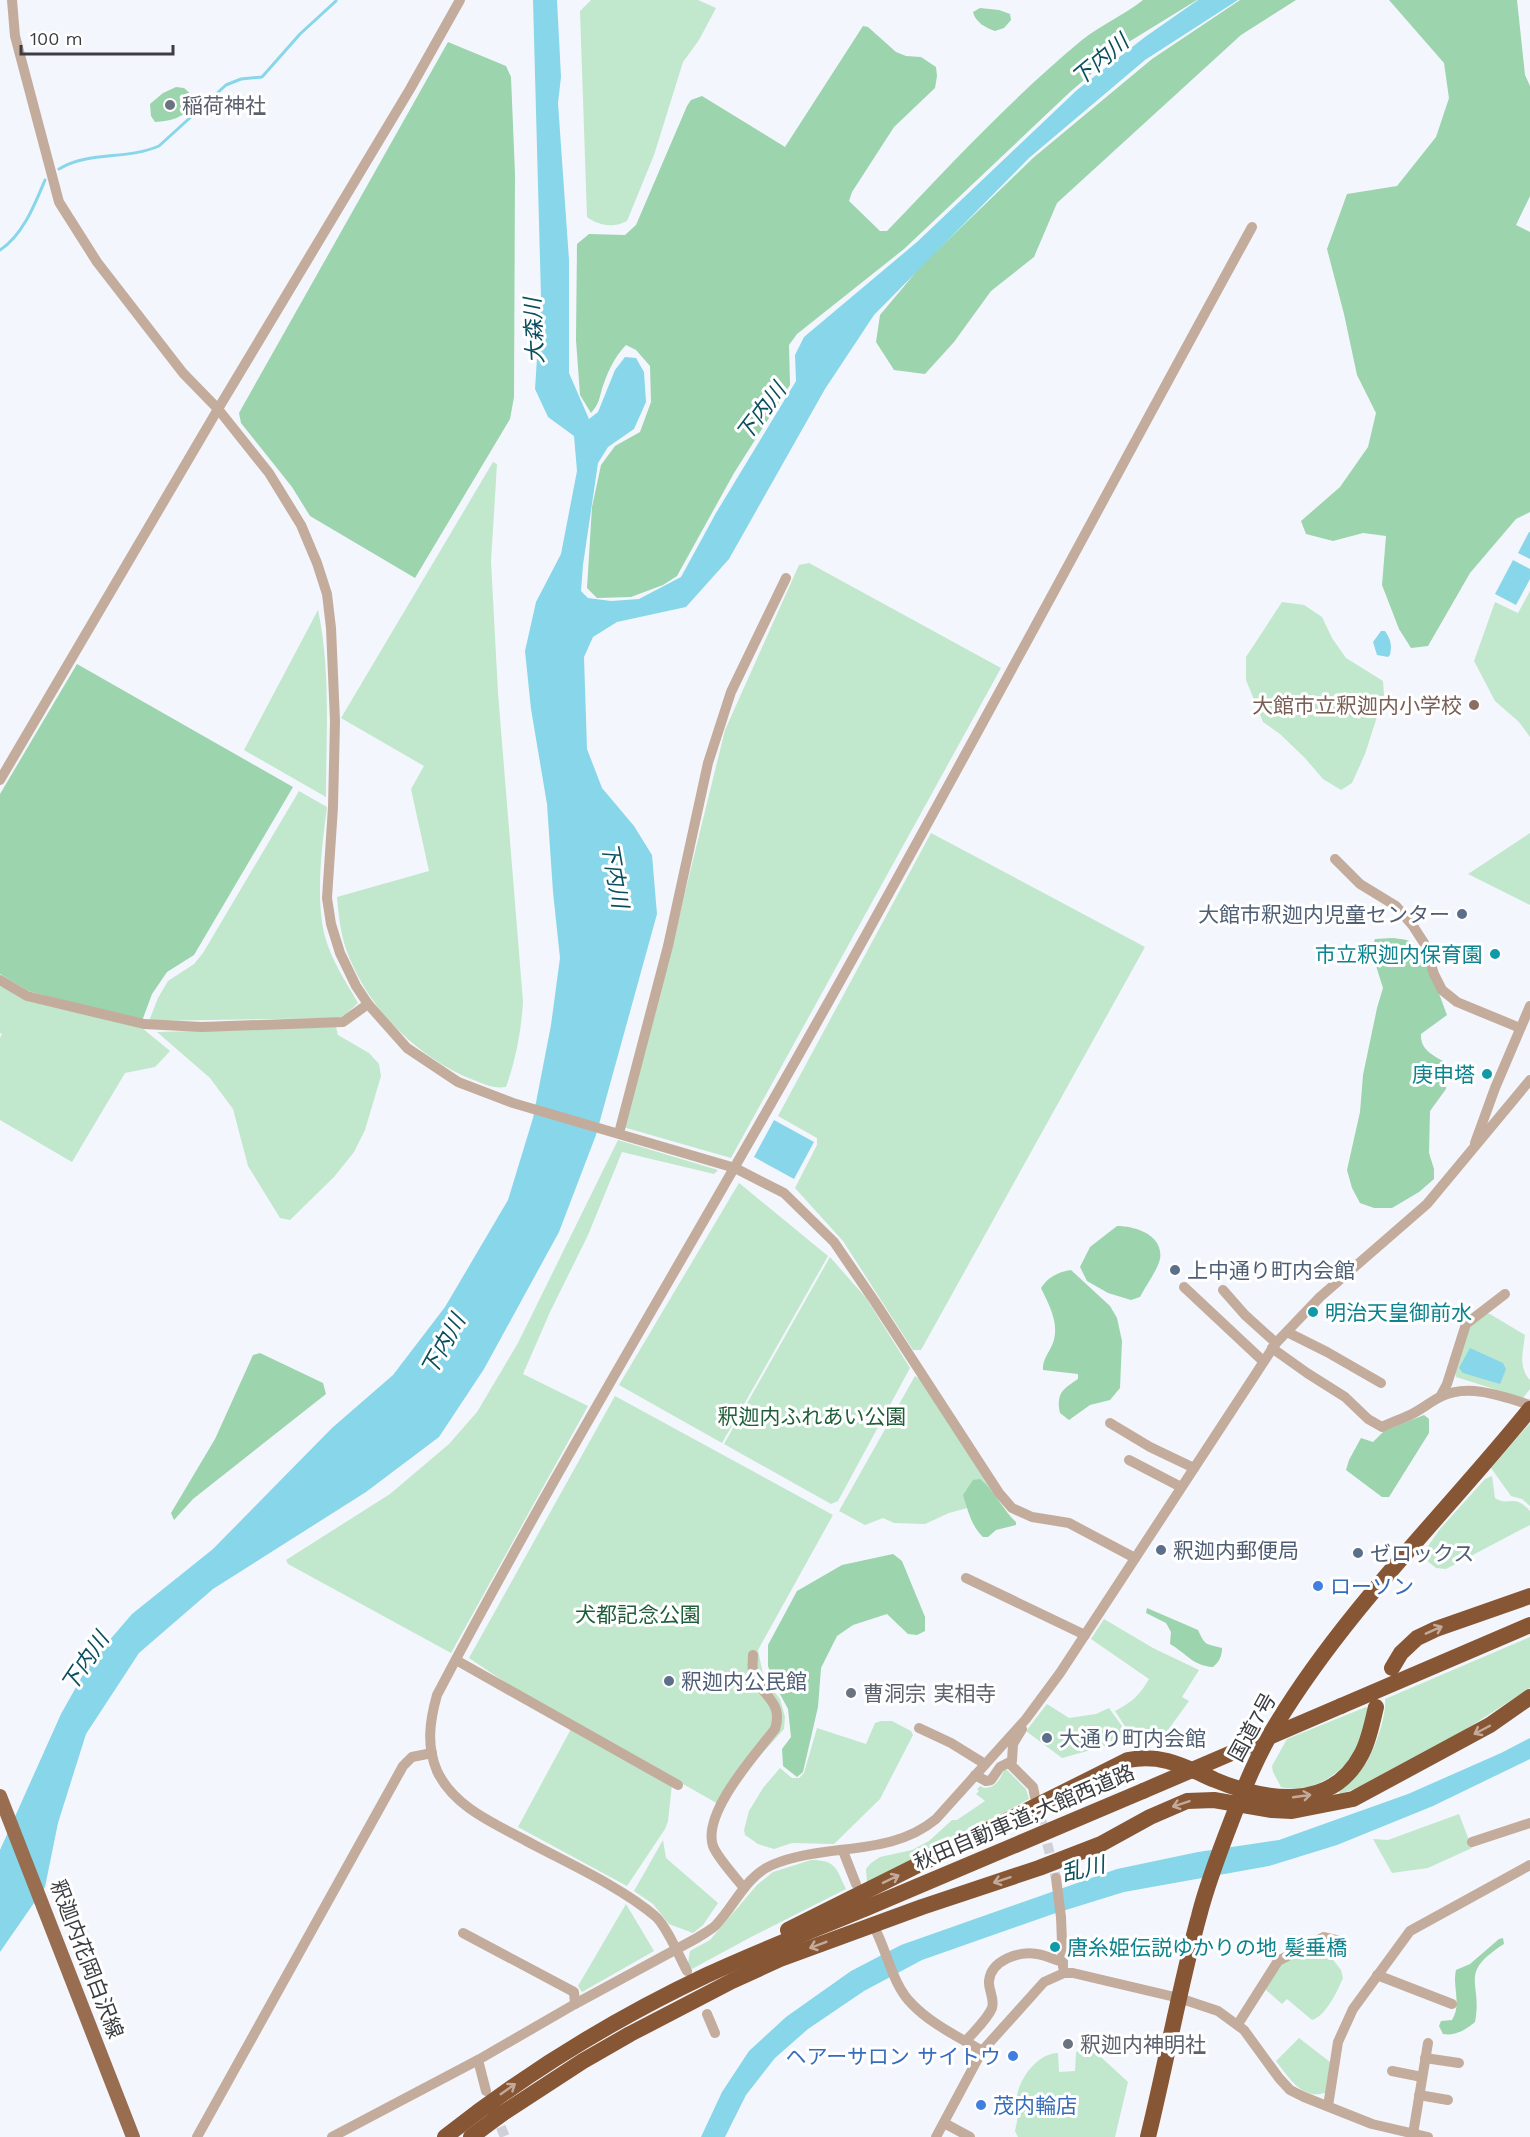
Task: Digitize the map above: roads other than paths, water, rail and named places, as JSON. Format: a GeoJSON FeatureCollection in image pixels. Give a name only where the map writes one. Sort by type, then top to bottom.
{"type":"FeatureCollection","features":[{"type":"Feature","properties":{"kind":"highway","name":"国道7号"},"geometry":{"type":"LineString","coordinates":[[1148,2137],[1179,1998],[1209,1880],[1241,1796],[1276,1724],[1342,1631],[1410,1549],[1484,1466],[1530,1407]]}},
{"type":"Feature","properties":{"kind":"highway"},"geometry":{"type":"LineString","coordinates":[[1392,1668],[1401,1653],[1417,1638],[1436,1629],[1530,1596]]}},
{"type":"Feature","properties":{"kind":"highway","name":"秋田自動車道;大館西道路"},"geometry":{"type":"LineString","coordinates":[[445,2137],[504,2091],[584,2040],[709,1974],[1530,1625]]}},
{"type":"Feature","properties":{"kind":"highway"},"geometry":{"type":"LineString","coordinates":[[709,1974],[791,1928],[1128,1760],[1149,1757],[1161,1759],[1272,1810],[1292,1811],[1353,1799],[1490,1725],[1530,1697]]}},
{"type":"Feature","properties":{"kind":"highway"},"geometry":{"type":"LineString","coordinates":[[494,2119],[583,2061],[630,2034],[780,1959],[1060,1860],[1101,1844],[1150,1817],[1187,1801],[1268,1795],[1297,1798],[1334,1786],[1348,1773],[1361,1755],[1376,1707]]}},
{"type":"Feature","properties":{"kind":"highway","name":"秋田自動車道;大館西道路"},"geometry":{"type":"LineString","coordinates":[[471,2137],[583,2056],[731,1972],[833,1922]]}},
{"type":"Feature","properties":{"kind":"main road","name":"釈迦内花岡白沢線"},"geometry":{"type":"LineString","coordinates":[[2,1800],[133,2137]]}},
{"type":"Feature","properties":{"kind":"street"},"geometry":{"type":"LineString","coordinates":[[12,0],[15,36],[62,208],[97,262],[183,373],[218,409],[270,473],[290,505],[317,563],[327,594],[331,628],[335,721],[333,807],[327,898],[331,924],[340,953],[356,986],[368,1004],[407,1048],[458,1082],[513,1103],[735,1168],[784,1193],[834,1242],[999,1493],[1012,1508],[1032,1517],[1069,1523],[1135,1558]]}},
{"type":"Feature","properties":{"kind":"street"},"geometry":{"type":"LineString","coordinates":[[0,780],[218,409],[404,99],[460,0]]}},
{"type":"Feature","properties":{"kind":"street"},"geometry":{"type":"LineString","coordinates":[[687,1971],[658,1918],[626,1895],[476,1814],[453,1794],[437,1771],[432,1753],[430,1720],[437,1695],[607,1388],[735,1168],[873,923],[1252,227]]}},
{"type":"Feature","properties":{"kind":"street"},"geometry":{"type":"LineString","coordinates":[[619,1133],[668,946],[708,763],[731,692],[786,578]]}},
{"type":"Feature","properties":{"kind":"street"},"geometry":{"type":"LineString","coordinates":[[1335,858],[1360,885],[1396,906],[1413,926],[1424,943],[1442,990],[1457,1002],[1520,1028]]}},
{"type":"Feature","properties":{"kind":"street"},"geometry":{"type":"LineString","coordinates":[[0,980],[27,996],[144,1024],[202,1027],[343,1022],[368,1004]]}},
{"type":"Feature","properties":{"kind":"street"},"geometry":{"type":"LineString","coordinates":[[1473,1149],[1530,1006]]}},
{"type":"Feature","properties":{"kind":"street"},"geometry":{"type":"LineString","coordinates":[[332,2137],[676,1950],[716,1925],[758,1873],[772,1865],[816,1853],[843,1851],[907,1837],[923,1830],[936,1819],[1032,1710],[1085,1635],[1274,1345],[1320,1297],[1427,1204],[1530,1080]]}},
{"type":"Feature","properties":{"kind":"street"},"geometry":{"type":"LineString","coordinates":[[1184,1287],[1263,1362]]}},
{"type":"Feature","properties":{"kind":"street"},"geometry":{"type":"LineString","coordinates":[[1223,1290],[1274,1345],[1307,1373],[1345,1397],[1368,1419],[1382,1427],[1413,1414],[1440,1397],[1456,1392],[1501,1395],[1530,1407]]}},
{"type":"Feature","properties":{"kind":"street"},"geometry":{"type":"LineString","coordinates":[[1440,1397],[1447,1384],[1466,1324],[1505,1294]]}},
{"type":"Feature","properties":{"kind":"street"},"geometry":{"type":"LineString","coordinates":[[1287,1332],[1381,1383]]}},
{"type":"Feature","properties":{"kind":"street"},"geometry":{"type":"LineString","coordinates":[[1110,1423],[1150,1447],[1194,1468]]}},
{"type":"Feature","properties":{"kind":"street"},"geometry":{"type":"LineString","coordinates":[[1129,1460],[1181,1487]]}},
{"type":"Feature","properties":{"kind":"street"},"geometry":{"type":"LineString","coordinates":[[966,1578],[1085,1635]]}},
{"type":"Feature","properties":{"kind":"street"},"geometry":{"type":"LineString","coordinates":[[744,1888],[713,1846],[712,1825],[721,1803],[775,1729],[778,1710],[753,1677],[753,1655]]}},
{"type":"Feature","properties":{"kind":"street"},"geometry":{"type":"LineString","coordinates":[[456,1660],[678,1785]]}},
{"type":"Feature","properties":{"kind":"street"},"geometry":{"type":"LineString","coordinates":[[975,1775],[986,1781],[991,1780],[1000,1767],[1012,1761],[1013,1744],[1032,1710]]}},
{"type":"Feature","properties":{"kind":"street"},"geometry":{"type":"LineString","coordinates":[[919,1728],[951,1743],[985,1764]]}},
{"type":"Feature","properties":{"kind":"street"},"geometry":{"type":"LineString","coordinates":[[197,2137],[403,1766],[412,1757],[432,1753]]}},
{"type":"Feature","properties":{"kind":"street"},"geometry":{"type":"LineString","coordinates":[[1009,1763],[1032,1787],[1035,1797]]}},
{"type":"Feature","properties":{"kind":"street"},"geometry":{"type":"LineString","coordinates":[[1472,1842],[1530,1823]]}},
{"type":"Feature","properties":{"kind":"street"},"geometry":{"type":"LineString","coordinates":[[843,1851],[856,1884]]}},
{"type":"Feature","properties":{"kind":"street"},"geometry":{"type":"LineString","coordinates":[[1328,2106],[1338,2042],[1353,2008],[1410,1931],[1530,1865]]}},
{"type":"Feature","properties":{"kind":"street"},"geometry":{"type":"LineString","coordinates":[[1056,1878],[1061,1917],[1063,1968]]}},
{"type":"Feature","properties":{"kind":"street"},"geometry":{"type":"LineString","coordinates":[[463,1933],[574,1992],[575,2004]]}},
{"type":"Feature","properties":{"kind":"street"},"geometry":{"type":"LineString","coordinates":[[877,1933],[896,1980],[910,2003],[935,2022],[982,2050]]}},
{"type":"Feature","properties":{"kind":"street"},"geometry":{"type":"LineString","coordinates":[[1238,2024],[1278,1961],[1324,1937],[1337,1940]]}},
{"type":"Feature","properties":{"kind":"street"},"geometry":{"type":"LineString","coordinates":[[966,2041],[991,2010],[993,1999],[988,1983],[994,1967],[1022,1954],[1036,1954],[1072,1973],[1179,1998],[1218,2011],[1244,2030],[1290,2090],[1372,2124],[1428,2137]]}},
{"type":"Feature","properties":{"kind":"street"},"geometry":{"type":"LineString","coordinates":[[936,2137],[982,2050],[1044,1982],[1063,1968]]}},
{"type":"Feature","properties":{"kind":"street"},"geometry":{"type":"LineString","coordinates":[[1377,1975],[1452,2004]]}},
{"type":"Feature","properties":{"kind":"street"},"geometry":{"type":"LineString","coordinates":[[707,2014],[715,2033]]}},
{"type":"Feature","properties":{"kind":"street"},"geometry":{"type":"LineString","coordinates":[[1413,2134],[1428,2043]]}},
{"type":"Feature","properties":{"kind":"street"},"geometry":{"type":"LineString","coordinates":[[1425,2058],[1459,2063]]}},
{"type":"Feature","properties":{"kind":"street"},"geometry":{"type":"LineString","coordinates":[[477,2060],[486,2091]]}},
{"type":"Feature","properties":{"kind":"street"},"geometry":{"type":"LineString","coordinates":[[1392,2072],[1422,2076]]}},
{"type":"Feature","properties":{"kind":"street"},"geometry":{"type":"LineString","coordinates":[[1419,2095],[1448,2100]]}},
{"type":"Feature","properties":{"kind":"street"},"geometry":{"type":"LineString","coordinates":[[944,2123],[970,2137]]}},
{"type":"Feature","properties":{"kind":"water","name":"下内川"},"geometry":{"type":"Polygon","coordinates":[[[533,0],[557,0],[561,77],[558,103],[569,260],[569,373],[589,419],[598,412],[615,370],[625,357],[636,358],[644,372],[646,402],[634,429],[608,447],[598,463],[583,565],[581,591],[588,598],[611,601],[639,599],[681,577],[716,513],[796,381],[795,355],[804,337],[917,242],[1077,90],[1145,37],[1198,0],[1238,0],[1145,60],[1029,158],[874,315],[825,389],[729,559],[686,607],[617,622],[593,637],[584,657],[587,749],[602,788],[634,826],[652,855],[657,914],[596,1135],[559,1232],[484,1369],[439,1437],[366,1492],[213,1589],[139,1653],[86,1734],[58,1823],[45,1887],[0,1952],[0,1850],[61,1714],[89,1664],[132,1614],[213,1549],[332,1428],[393,1375],[445,1307],[508,1200],[533,1118],[551,1025],[560,958],[547,804],[531,709],[525,651],[536,602],[561,554],[577,471],[574,436],[548,417],[535,389],[541,297],[533,0]]]}},
{"type":"Feature","properties":{"kind":"water"},"geometry":{"type":"Polygon","coordinates":[[[1530,532],[1530,559],[1518,553],[1530,532]]]}},
{"type":"Feature","properties":{"kind":"water"},"geometry":{"type":"Polygon","coordinates":[[[1513,560],[1530,569],[1530,579],[1516,605],[1495,594],[1513,560]]]}},
{"type":"Feature","properties":{"kind":"water"},"geometry":{"type":"Polygon","coordinates":[[[1381,631],[1385,631],[1391,643],[1388,657],[1377,655],[1373,642],[1381,631]]]}},
{"type":"Feature","properties":{"kind":"water"},"geometry":{"type":"Polygon","coordinates":[[[774,1120],[814,1142],[794,1179],[754,1157],[774,1120]]]}},
{"type":"Feature","properties":{"kind":"water"},"geometry":{"type":"Polygon","coordinates":[[[1470,1348],[1503,1363],[1506,1369],[1500,1384],[1463,1373],[1459,1368],[1470,1348]]]}},
{"type":"Feature","properties":{"kind":"water"},"geometry":{"type":"Polygon","coordinates":[[[1530,1738],[1530,1759],[1433,1806],[1337,1845],[1269,1866],[1124,1892],[1053,1914],[922,1960],[864,1991],[808,2029],[775,2058],[746,2095],[725,2137],[701,2137],[722,2092],[749,2051],[786,2017],[851,1971],[901,1945],[1117,1869],[1198,1852],[1279,1840],[1408,1794],[1530,1738]]]}},
{"type":"Feature","properties":{"kind":"waterway"},"geometry":{"type":"LineString","coordinates":[[59,169],[83,160],[134,153],[159,146],[226,85],[241,79],[262,77],[300,34],[336,1]]}},
{"type":"Feature","properties":{"kind":"waterway"},"geometry":{"type":"LineString","coordinates":[[0,250],[22,228],[45,180]]}},
{"type":"Feature","properties":{"kind":"tunnel"},"geometry":{"type":"LineString","coordinates":[[1036,1800],[1056,1878]]}},
{"type":"Feature","properties":{"kind":"tunnel"},"geometry":{"type":"LineString","coordinates":[[495,2113],[505,2137]]}},
{"type":"Feature","properties":{"kind":"place","name":"稲荷神社"},"geometry":{"type":"Point","coordinates":[170,105]}},
{"type":"Feature","properties":{"kind":"place","name":"大館市立釈迦内小学校"},"geometry":{"type":"Point","coordinates":[1474,705]}},
{"type":"Feature","properties":{"kind":"place","name":"大館市釈迦内児童センター"},"geometry":{"type":"Point","coordinates":[1462,914]}},
{"type":"Feature","properties":{"kind":"place","name":"市立釈迦内保育園"},"geometry":{"type":"Point","coordinates":[1495,954]}},
{"type":"Feature","properties":{"kind":"place","name":"庚申塔"},"geometry":{"type":"Point","coordinates":[1487,1074]}},
{"type":"Feature","properties":{"kind":"place","name":"上中通り町内会館"},"geometry":{"type":"Point","coordinates":[1175,1270]}},
{"type":"Feature","properties":{"kind":"place","name":"明治天皇御前水"},"geometry":{"type":"Point","coordinates":[1313,1312]}},
{"type":"Feature","properties":{"kind":"place","name":"釈迦内郵便局"},"geometry":{"type":"Point","coordinates":[1161,1550]}},
{"type":"Feature","properties":{"kind":"place","name":"ゼロックス"},"geometry":{"type":"Point","coordinates":[1358,1553]}},
{"type":"Feature","properties":{"kind":"place","name":"ローソン"},"geometry":{"type":"Point","coordinates":[1318,1586]}},
{"type":"Feature","properties":{"kind":"place","name":"釈迦内公民館"},"geometry":{"type":"Point","coordinates":[669,1681]}},
{"type":"Feature","properties":{"kind":"place","name":"曹洞宗 実相寺"},"geometry":{"type":"Point","coordinates":[851,1693]}},
{"type":"Feature","properties":{"kind":"place","name":"大通り町内会館"},"geometry":{"type":"Point","coordinates":[1047,1738]}},
{"type":"Feature","properties":{"kind":"place","name":"唐糸姫伝説ゆかりの地 髪垂橋"},"geometry":{"type":"Point","coordinates":[1055,1947]}},
{"type":"Feature","properties":{"kind":"place","name":"釈迦内神明社"},"geometry":{"type":"Point","coordinates":[1068,2044]}},
{"type":"Feature","properties":{"kind":"place","name":"ヘアーサロン サイトウ"},"geometry":{"type":"Point","coordinates":[1013,2056]}},
{"type":"Feature","properties":{"kind":"place","name":"茂内輪店"},"geometry":{"type":"Point","coordinates":[981,2105]}},
{"type":"Feature","properties":{"kind":"water label","name":"大森川"},"geometry":{"type":"Point","coordinates":[534,331]}},
{"type":"Feature","properties":{"kind":"water label","name":"乱川"},"geometry":{"type":"Point","coordinates":[1083,1869]}},
{"type":"Feature","properties":{"kind":"park label","name":"釈迦内ふれあい公園"},"geometry":{"type":"Point","coordinates":[812,1416]}},
{"type":"Feature","properties":{"kind":"park label","name":"犬都記念公園"},"geometry":{"type":"Point","coordinates":[638,1614]}}]}
